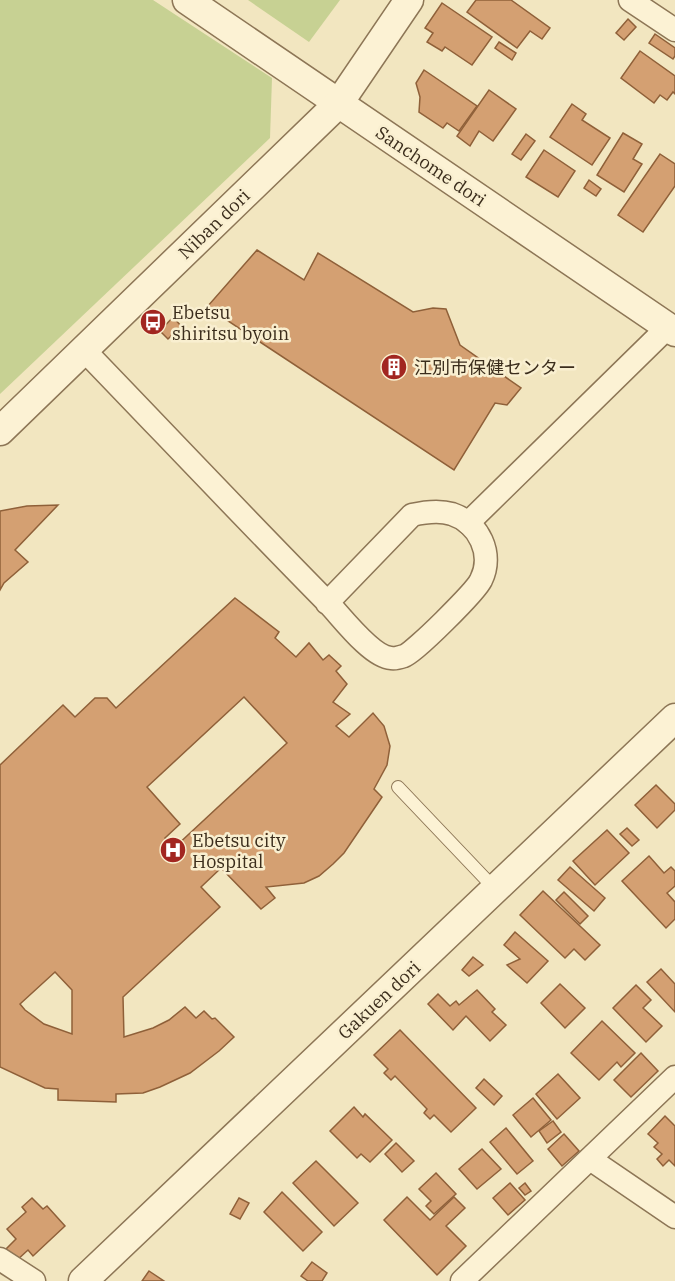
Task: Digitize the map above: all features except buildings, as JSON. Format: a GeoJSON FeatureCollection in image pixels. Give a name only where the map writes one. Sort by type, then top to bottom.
{"type":"FeatureCollection","features":[{"type":"Feature","properties":{"kind":"street","name":"Sanchome dori"},"geometry":{"type":"LineString","coordinates":[[187,0],[672,330]]}},
{"type":"Feature","properties":{"kind":"street","name":"Niban dori"},"geometry":{"type":"LineString","coordinates":[[0,431],[339,103],[409,0]]}},
{"type":"Feature","properties":{"kind":"street"},"geometry":{"type":"LineString","coordinates":[[630,0],[675,30]]}},
{"type":"Feature","properties":{"kind":"street"},"geometry":{"type":"LineString","coordinates":[[468,523],[672,330]]}},
{"type":"Feature","properties":{"kind":"street"},"geometry":{"type":"LineString","coordinates":[[84,350],[327,603],[377,654],[390,658],[405,656],[472,594],[482,579],[486,561],[483,538],[468,523],[451,514],[441,512],[412,515],[327,603]]}},
{"type":"Feature","properties":{"kind":"street","name":"Gakuen dori"},"geometry":{"type":"LineString","coordinates":[[83,1281],[675,718]]}},
{"type":"Feature","properties":{"kind":"street"},"geometry":{"type":"LineString","coordinates":[[462,1281],[675,1077]]}},
{"type":"Feature","properties":{"kind":"street"},"geometry":{"type":"LineString","coordinates":[[590,1159],[675,1217]]}},
{"type":"Feature","properties":{"kind":"street"},"geometry":{"type":"LineString","coordinates":[[0,1259],[34,1281]]}},
{"type":"Feature","properties":{"kind":"lane"},"geometry":{"type":"LineString","coordinates":[[398,786],[496,890]]}},
{"type":"Feature","properties":{"kind":"green space"},"geometry":{"type":"Polygon","coordinates":[[[0,0],[153,0],[272,78],[270,138],[0,394],[0,0]]]}},
{"type":"Feature","properties":{"kind":"green space"},"geometry":{"type":"Polygon","coordinates":[[[248,0],[340,0],[309,42],[248,0]]]}},
{"type":"Feature","properties":{"kind":"place","name":"Ebetsu shiritsu byoin"},"geometry":{"type":"Point","coordinates":[153,322]}},
{"type":"Feature","properties":{"kind":"place","name":"江別市保健センター"},"geometry":{"type":"Point","coordinates":[394,367]}},
{"type":"Feature","properties":{"kind":"place","name":"Ebetsu city Hospital"},"geometry":{"type":"Point","coordinates":[173,850]}}]}
